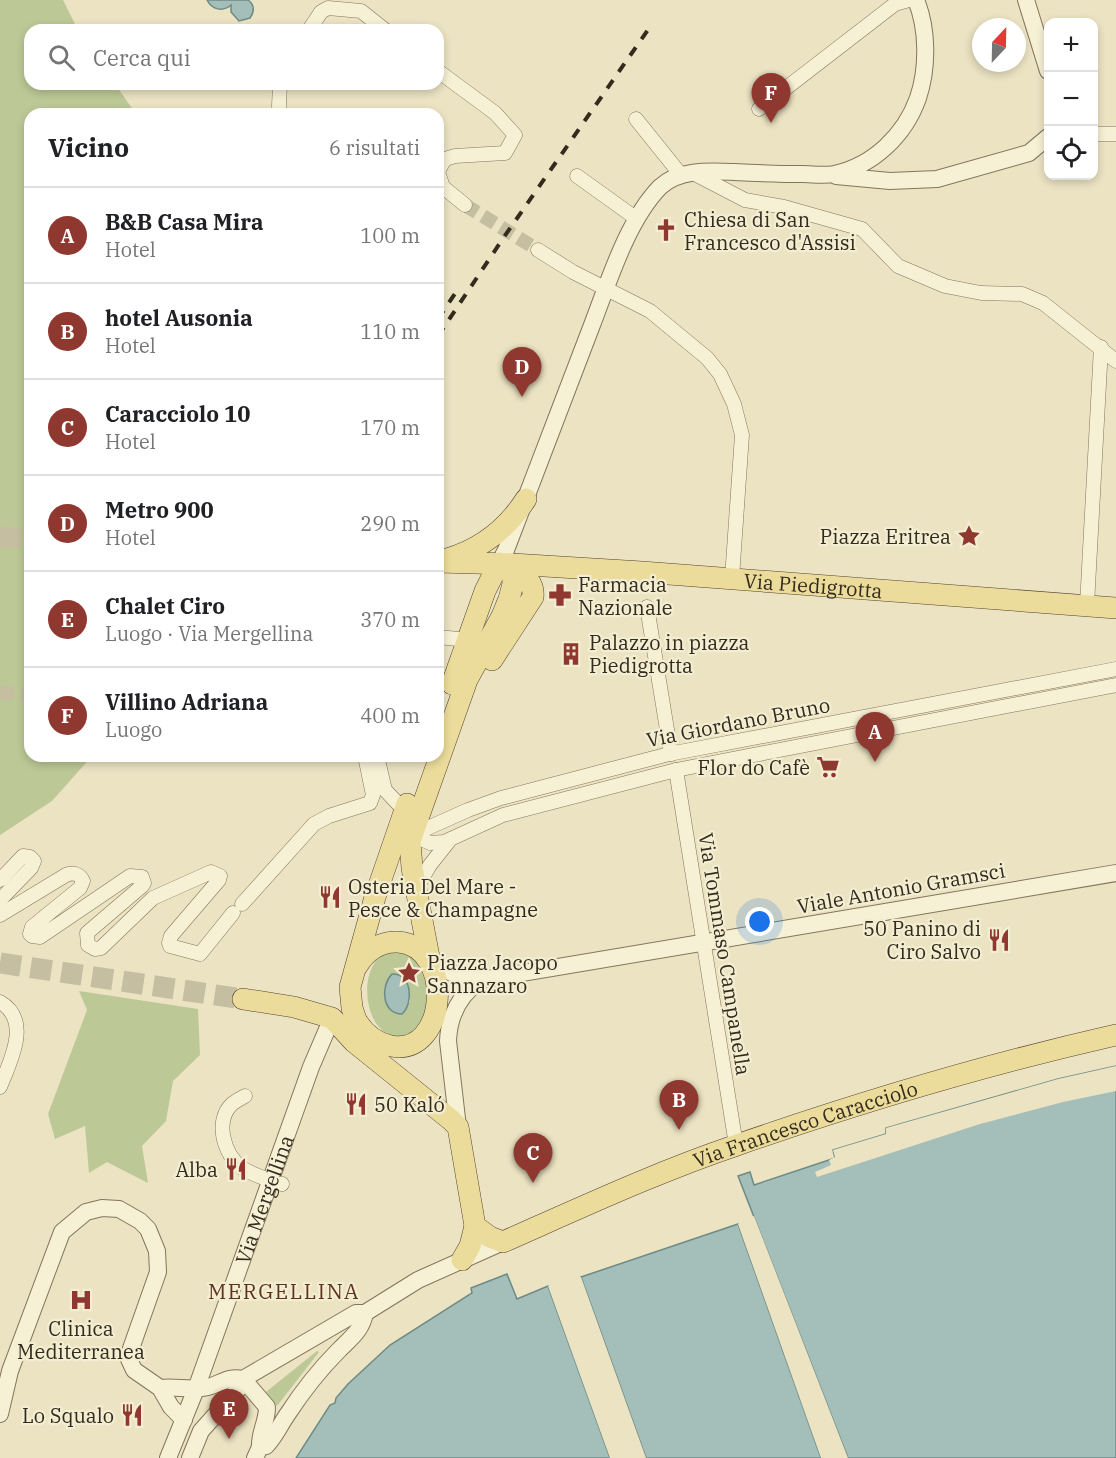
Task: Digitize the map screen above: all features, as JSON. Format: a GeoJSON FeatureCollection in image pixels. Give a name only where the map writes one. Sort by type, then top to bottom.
{"type":"FeatureCollection","features":[{"type":"Feature","properties":{"kind":"main road"},"geometry":{"type":"LineString","coordinates":[[444,560],[466,552],[491,538],[511,519],[526,499]]}},
{"type":"Feature","properties":{"kind":"main road","name":"Via Piedigrotta"},"geometry":{"type":"LineString","coordinates":[[444,562],[506,563],[732,578],[1116,608]]}},
{"type":"Feature","properties":{"kind":"main road"},"geometry":{"type":"LineString","coordinates":[[444,724],[468,640],[488,583],[506,563]]}},
{"type":"Feature","properties":{"kind":"main road"},"geometry":{"type":"LineString","coordinates":[[444,724],[497,625],[512,589],[506,563]]}},
{"type":"Feature","properties":{"kind":"main road"},"geometry":{"type":"LineString","coordinates":[[444,724],[468,695],[532,600],[532,586],[506,563]]}},
{"type":"Feature","properties":{"kind":"main road"},"geometry":{"type":"LineString","coordinates":[[478,610],[482,625],[489,629],[497,625]]}},
{"type":"Feature","properties":{"kind":"main road"},"geometry":{"type":"LineString","coordinates":[[368,1053],[411,1045],[429,1030],[435,1018],[437,986],[430,962],[410,854],[408,824],[424,762]]}},
{"type":"Feature","properties":{"kind":"main road"},"geometry":{"type":"LineString","coordinates":[[368,1053],[350,999],[352,977],[378,886],[408,824],[430,762]]}},
{"type":"Feature","properties":{"kind":"main road"},"geometry":{"type":"LineString","coordinates":[[352,977],[365,955],[380,945],[390,942],[402,942],[413,946],[430,962]]}},
{"type":"Feature","properties":{"kind":"main road","name":"Via Mergellina"},"geometry":{"type":"LineString","coordinates":[[332,1018],[352,977]]}},
{"type":"Feature","properties":{"kind":"main road"},"geometry":{"type":"LineString","coordinates":[[243,999],[294,1007],[332,1018],[354,1042],[458,1127],[489,1235],[470,1246],[462,1260]]}},
{"type":"Feature","properties":{"kind":"main road"},"geometry":{"type":"LineString","coordinates":[[357,1021],[366,1033],[376,1040],[399,1047]]}},
{"type":"Feature","properties":{"kind":"main road","name":"Via Francesco Caracciolo"},"geometry":{"type":"LineString","coordinates":[[489,1235],[640,1182],[736,1145],[936,1083],[1116,1035]]}},
{"type":"Feature","properties":{"kind":"street"},"geometry":{"type":"LineString","coordinates":[[759,109],[896,4],[909,0]]}},
{"type":"Feature","properties":{"kind":"street"},"geometry":{"type":"LineString","coordinates":[[908,180],[896,177],[888,170],[885,157],[889,145],[913,110],[922,84],[925,45],[916,0]]}},
{"type":"Feature","properties":{"kind":"street"},"geometry":{"type":"LineString","coordinates":[[1026,0],[1044,58]]}},
{"type":"Feature","properties":{"kind":"street"},"geometry":{"type":"LineString","coordinates":[[313,24],[321,12],[328,8],[361,11],[377,24]]}},
{"type":"Feature","properties":{"kind":"street"},"geometry":{"type":"LineString","coordinates":[[444,75],[495,113],[515,135],[505,153],[455,156],[444,161]]}},
{"type":"Feature","properties":{"kind":"street"},"geometry":{"type":"LineString","coordinates":[[280,90],[280,108]]}},
{"type":"Feature","properties":{"kind":"street"},"geometry":{"type":"LineString","coordinates":[[636,120],[687,174],[745,200],[784,207],[862,229],[898,266],[945,286],[981,293],[1017,293],[1030,296],[1043,303],[1116,360]]}},
{"type":"Feature","properties":{"kind":"street"},"geometry":{"type":"LineString","coordinates":[[1029,153],[1044,140]]}},
{"type":"Feature","properties":{"kind":"street"},"geometry":{"type":"LineString","coordinates":[[820,175],[838,172],[863,163],[889,145]]}},
{"type":"Feature","properties":{"kind":"street"},"geometry":{"type":"LineString","coordinates":[[506,563],[512,536],[606,290],[637,219],[661,187],[687,174],[724,171],[928,180],[1044,147]]}},
{"type":"Feature","properties":{"kind":"street"},"geometry":{"type":"LineString","coordinates":[[577,176],[637,219]]}},
{"type":"Feature","properties":{"kind":"street"},"geometry":{"type":"LineString","coordinates":[[444,188],[465,205]]}},
{"type":"Feature","properties":{"kind":"street"},"geometry":{"type":"LineString","coordinates":[[538,250],[573,272],[657,316],[707,358],[725,382],[740,422],[742,435],[732,578]]}},
{"type":"Feature","properties":{"kind":"street"},"geometry":{"type":"LineString","coordinates":[[1087,605],[1101,347]]}},
{"type":"Feature","properties":{"kind":"street"},"geometry":{"type":"LineString","coordinates":[[648,607],[671,754]]}},
{"type":"Feature","properties":{"kind":"street"},"geometry":{"type":"LineString","coordinates":[[444,638],[468,640]]}},
{"type":"Feature","properties":{"kind":"street","name":"Via Giordano Bruno"},"geometry":{"type":"LineString","coordinates":[[408,824],[468,810],[501,798],[671,754],[1116,669]]}},
{"type":"Feature","properties":{"kind":"street"},"geometry":{"type":"LineString","coordinates":[[417,889],[430,865],[449,841],[478,825],[511,813],[676,770],[1116,686]]}},
{"type":"Feature","properties":{"kind":"street"},"geometry":{"type":"LineString","coordinates":[[0,915],[66,874],[73,873],[81,877],[82,885],[32,927],[30,934],[32,936],[42,936],[134,875],[142,877],[144,883],[89,930],[86,942],[94,949],[104,946],[153,898],[208,873],[219,876],[219,880],[171,936],[169,943],[170,946],[200,954],[314,824],[370,803],[372,795],[366,762]]}},
{"type":"Feature","properties":{"kind":"street"},"geometry":{"type":"LineString","coordinates":[[378,762],[385,790],[408,824],[430,843],[449,841]]}},
{"type":"Feature","properties":{"kind":"street","name":"Via Tommaso Campanella"},"geometry":{"type":"LineString","coordinates":[[676,770],[736,1145]]}},
{"type":"Feature","properties":{"kind":"street"},"geometry":{"type":"LineString","coordinates":[[0,880],[23,856],[30,857],[34,861],[31,868],[0,900]]}},
{"type":"Feature","properties":{"kind":"street","name":"Viale Antonio Gramsci"},"geometry":{"type":"LineString","coordinates":[[481,980],[1116,873]]}},
{"type":"Feature","properties":{"kind":"street"},"geometry":{"type":"LineString","coordinates":[[430,962],[458,976],[481,980]]}},
{"type":"Feature","properties":{"kind":"street"},"geometry":{"type":"LineString","coordinates":[[458,1127],[448,1041],[449,1030],[458,1004],[468,990],[481,980]]}},
{"type":"Feature","properties":{"kind":"street"},"geometry":{"type":"LineString","coordinates":[[0,1002],[6,1005],[12,1014],[17,1040],[0,1087]]}},
{"type":"Feature","properties":{"kind":"street","name":"Via Mergellina"},"geometry":{"type":"LineString","coordinates":[[168,1458],[276,1182],[311,1067],[332,1018]]}},
{"type":"Feature","properties":{"kind":"street"},"geometry":{"type":"LineString","coordinates":[[244,1096],[232,1104],[226,1114],[223,1129],[225,1142],[232,1159],[244,1169],[276,1182]]}},
{"type":"Feature","properties":{"kind":"street"},"geometry":{"type":"LineString","coordinates":[[0,1414],[10,1371],[63,1232],[86,1212],[102,1208],[119,1209],[140,1221],[148,1229],[157,1251],[158,1272],[128,1357],[134,1370],[160,1388],[171,1407],[184,1420]]}},
{"type":"Feature","properties":{"kind":"street","name":"Via Francesco Caracciolo"},"geometry":{"type":"LineString","coordinates":[[160,1388],[196,1389],[232,1377],[243,1379],[356,1313],[365,1313],[418,1280],[462,1260],[489,1235]]}},
{"type":"Feature","properties":{"kind":"street"},"geometry":{"type":"LineString","coordinates":[[258,1452],[271,1441],[286,1415],[314,1377],[355,1335],[363,1324],[365,1313]]}},
{"type":"Feature","properties":{"kind":"street"},"geometry":{"type":"LineString","coordinates":[[243,1379],[267,1407],[266,1423],[258,1452]]}},
{"type":"Feature","properties":{"kind":"street"},"geometry":{"type":"LineString","coordinates":[[189,1458],[201,1431],[242,1386],[243,1379]]}},
{"type":"Feature","properties":{"kind":"green space"},"geometry":{"type":"Polygon","coordinates":[[[0,0],[63,0],[75,24],[24,24],[24,90],[119,90],[132,108],[24,108],[24,762],[87,762],[52,801],[0,835],[0,0]]]}},
{"type":"Feature","properties":{"kind":"green space"},"geometry":{"type":"Polygon","coordinates":[[[388,951],[404,953],[415,961],[422,972],[426,985],[425,1012],[420,1024],[412,1032],[401,1036],[388,1034],[379,1027],[372,1015],[367,986],[370,971],[377,959],[388,951]],[[392,974],[388,979],[384,991],[386,1002],[393,1011],[399,1014],[410,1002],[409,990],[392,974]]]}},
{"type":"Feature","properties":{"kind":"green space"},"geometry":{"type":"Polygon","coordinates":[[[79,991],[198,1009],[200,1055],[173,1081],[166,1121],[142,1146],[148,1183],[107,1162],[89,1173],[85,1126],[55,1139],[48,1114],[87,1010],[79,991]]]}},
{"type":"Feature","properties":{"kind":"green space"},"geometry":{"type":"Polygon","coordinates":[[[317,1351],[319,1352],[277,1406],[266,1392],[317,1351]]]}},
{"type":"Feature","properties":{"kind":"water"},"geometry":{"type":"Polygon","coordinates":[[[207,0],[248,0],[253,9],[250,18],[239,21],[231,12],[231,5],[225,9],[218,9],[207,0]]]}},
{"type":"Feature","properties":{"kind":"water"},"geometry":{"type":"Polygon","coordinates":[[[392,974],[404,978],[409,990],[408,1003],[402,1014],[390,1009],[385,998],[386,985],[392,974]]]}},
{"type":"Feature","properties":{"kind":"water"},"geometry":{"type":"Polygon","coordinates":[[[1116,1066],[1116,1458],[848,1458],[738,1176],[750,1172],[754,1185],[835,1158],[833,1150],[886,1134],[886,1128],[1058,1079],[1116,1066]]]}},
{"type":"Feature","properties":{"kind":"water"},"geometry":{"type":"Polygon","coordinates":[[[738,1224],[821,1458],[646,1458],[581,1277],[738,1224]]]}},
{"type":"Feature","properties":{"kind":"water"},"geometry":{"type":"Polygon","coordinates":[[[507,1274],[517,1299],[548,1286],[610,1458],[296,1458],[330,1405],[335,1403],[336,1398],[348,1384],[390,1345],[472,1293],[471,1288],[507,1274]]]}},
{"type":"Feature","properties":{"kind":"pier"},"geometry":{"type":"Polygon","coordinates":[[[1116,1066],[1116,1091],[1063,1102],[980,1124],[817,1177],[815,1172],[831,1165],[829,1160],[835,1157],[833,1150],[886,1134],[886,1128],[1058,1079],[1116,1066]]]}},
{"type":"Feature","properties":{"kind":"pier"},"geometry":{"type":"Polygon","coordinates":[[[754,1216],[848,1458],[844,1458],[751,1217],[754,1216]]]}},
{"type":"Feature","properties":{"kind":"pier"},"geometry":{"type":"Polygon","coordinates":[[[741,1222],[824,1458],[821,1458],[738,1224],[741,1222]]]}},
{"type":"Feature","properties":{"kind":"pier"},"geometry":{"type":"Polygon","coordinates":[[[581,1277],[646,1458],[643,1458],[578,1278],[581,1277]]]}},
{"type":"Feature","properties":{"kind":"pier"},"geometry":{"type":"Polygon","coordinates":[[[551,1285],[613,1458],[610,1458],[548,1286],[551,1285]]]}},
{"type":"Feature","properties":{"kind":"tunnel"},"geometry":{"type":"LineString","coordinates":[[465,205],[538,250]]}},
{"type":"Feature","properties":{"kind":"tunnel"},"geometry":{"type":"LineString","coordinates":[[0,537],[24,539]]}},
{"type":"Feature","properties":{"kind":"tunnel"},"geometry":{"type":"LineString","coordinates":[[0,693],[24,694]]}},
{"type":"Feature","properties":{"kind":"tunnel"},"geometry":{"type":"LineString","coordinates":[[0,963],[243,999]]}},
{"type":"Feature","properties":{"kind":"railway"},"geometry":{"type":"LineString","coordinates":[[444,327],[652,24]]}},
{"type":"Feature","properties":{"kind":"railway"},"geometry":{"type":"LineString","coordinates":[[444,310],[458,289]]}},
{"type":"Feature","properties":{"kind":"place","name":"Villino Adriana"},"geometry":{"type":"Point","coordinates":[771,123]}},
{"type":"Feature","properties":{"kind":"place","name":"Chiesa di San Francesco d'Assisi"},"geometry":{"type":"Point","coordinates":[666,230]}},
{"type":"Feature","properties":{"kind":"place","name":"Metro 900"},"geometry":{"type":"Point","coordinates":[522,397]}},
{"type":"Feature","properties":{"kind":"place","name":"Piazza Eritrea"},"geometry":{"type":"Point","coordinates":[969,536]}},
{"type":"Feature","properties":{"kind":"place","name":"Farmacia Nazionale"},"geometry":{"type":"Point","coordinates":[560,595]}},
{"type":"Feature","properties":{"kind":"place","name":"Palazzo in piazza Piedigrotta"},"geometry":{"type":"Point","coordinates":[571,654]}},
{"type":"Feature","properties":{"kind":"place","name":"B&B Casa Mira"},"geometry":{"type":"Point","coordinates":[875,762]}},
{"type":"Feature","properties":{"kind":"place","name":"Flor do Cafè"},"geometry":{"type":"Point","coordinates":[828,767]}},
{"type":"Feature","properties":{"kind":"place","name":"Osteria Del Mare - Pesce & Champagne"},"geometry":{"type":"Point","coordinates":[330,897]}},
{"type":"Feature","properties":{"kind":"place","name":"50 Panino di Ciro Salvo"},"geometry":{"type":"Point","coordinates":[999,940]}},
{"type":"Feature","properties":{"kind":"place","name":"Piazza Jacopo Sannazaro"},"geometry":{"type":"Point","coordinates":[409,973]}},
{"type":"Feature","properties":{"kind":"place","name":"50 Kaló"},"geometry":{"type":"Point","coordinates":[356,1104]}},
{"type":"Feature","properties":{"kind":"place","name":"hotel Ausonia"},"geometry":{"type":"Point","coordinates":[679,1130]}},
{"type":"Feature","properties":{"kind":"place","name":"Alba"},"geometry":{"type":"Point","coordinates":[236,1169]}},
{"type":"Feature","properties":{"kind":"place","name":"Caracciolo 10"},"geometry":{"type":"Point","coordinates":[533,1183]}},
{"type":"Feature","properties":{"kind":"place","name":"Clinica Mediterranea"},"geometry":{"type":"Point","coordinates":[81,1300]}},
{"type":"Feature","properties":{"kind":"place","name":"Lo Squalo"},"geometry":{"type":"Point","coordinates":[132,1415]}},
{"type":"Feature","properties":{"kind":"place","name":"Chalet Ciro"},"geometry":{"type":"Point","coordinates":[229,1439]}},
{"type":"Feature","properties":{"kind":"district","name":"MERGELLINA"},"geometry":{"type":"Point","coordinates":[284,1291]}}]}
